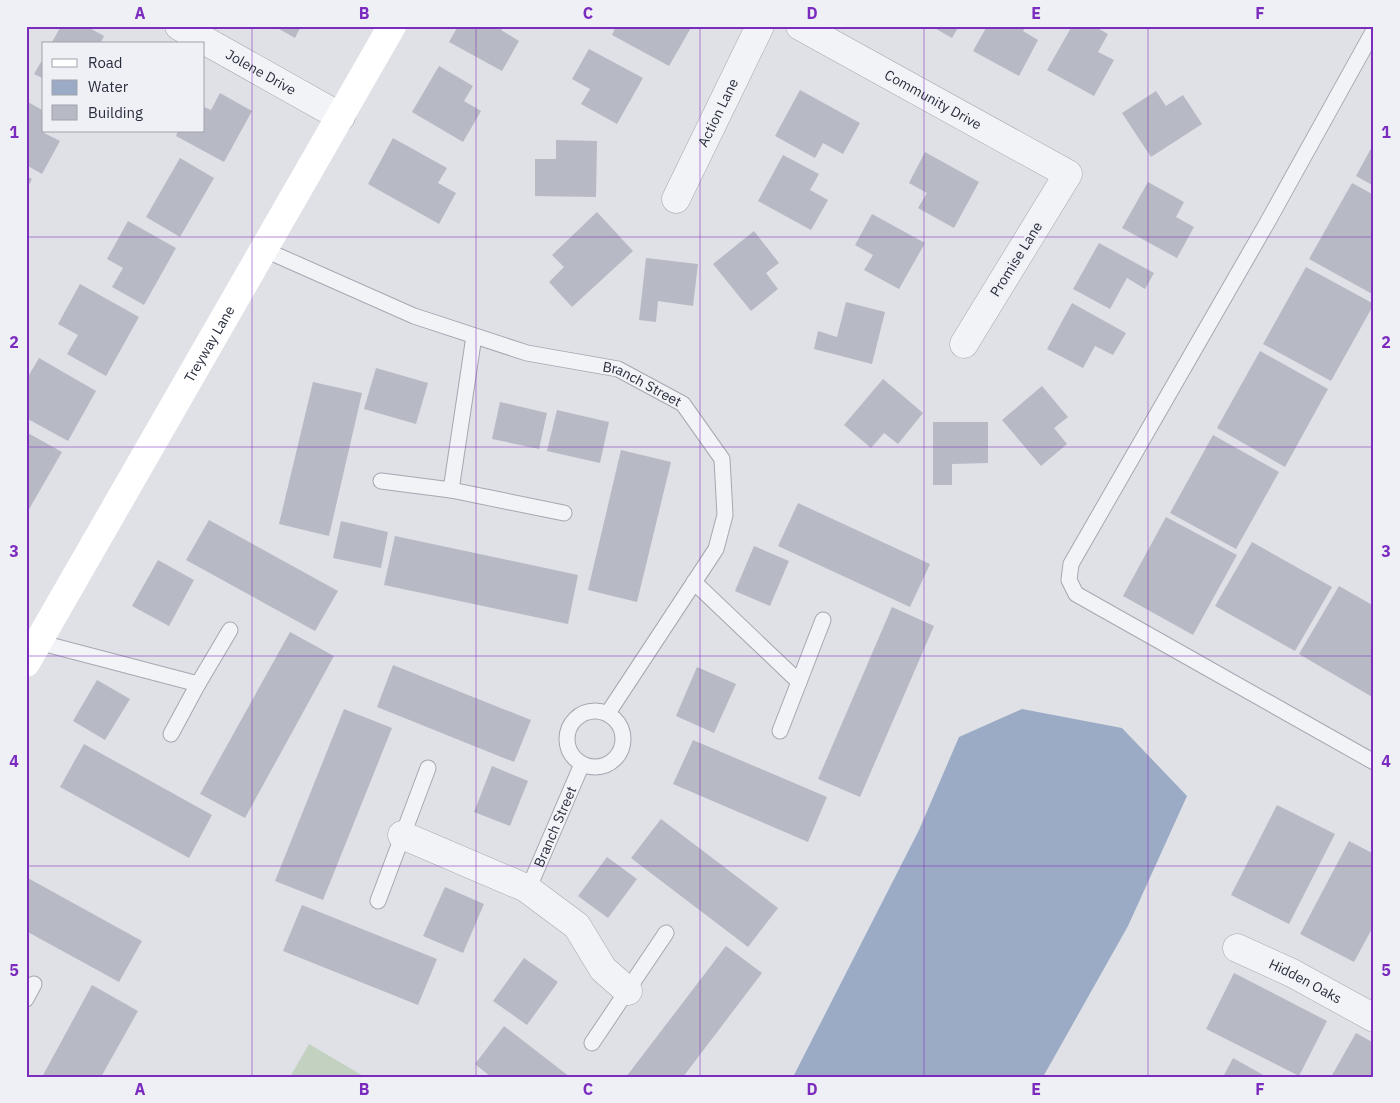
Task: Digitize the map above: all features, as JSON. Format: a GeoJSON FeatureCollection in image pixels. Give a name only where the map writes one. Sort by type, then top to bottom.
{"type":"FeatureCollection","features":[{"type":"Feature","properties":{"kind":"street","name":"Jolene Drive"},"geometry":{"type":"LineString","coordinates":[[179,26],[341,117]]}},
{"type":"Feature","properties":{"kind":"street","name":"Treyway Lane"},"geometry":{"type":"LineString","coordinates":[[32,652],[265,250],[392,26]]}},
{"type":"Feature","properties":{"kind":"street","name":"Action Lane"},"geometry":{"type":"LineString","coordinates":[[676,199],[760,26]]}},
{"type":"Feature","properties":{"kind":"street","name":"Community Drive"},"geometry":{"type":"LineString","coordinates":[[800,26],[1068,174]]}},
{"type":"Feature","properties":{"kind":"street","name":"Promise Lane"},"geometry":{"type":"LineString","coordinates":[[964,344],[1068,174]]}},
{"type":"Feature","properties":{"kind":"street"},"geometry":{"type":"LineString","coordinates":[[402,835],[526,888],[577,926],[604,969],[628,991]]}},
{"type":"Feature","properties":{"kind":"street","name":"Hidden Oaks"},"geometry":{"type":"LineString","coordinates":[[1237,948],[1292,973],[1374,1018]]}},
{"type":"Feature","properties":{"kind":"lane"},"geometry":{"type":"LineString","coordinates":[[1374,30],[1268,223],[1071,564],[1069,580],[1076,594],[1374,762]]}},
{"type":"Feature","properties":{"kind":"lane","name":"Branch Street"},"geometry":{"type":"LineString","coordinates":[[265,250],[414,316],[527,354],[618,369],[683,404],[722,459],[725,515],[716,550],[608,713]]}},
{"type":"Feature","properties":{"kind":"lane"},"geometry":{"type":"LineString","coordinates":[[451,490],[474,336]]}},
{"type":"Feature","properties":{"kind":"lane"},"geometry":{"type":"LineString","coordinates":[[382,481],[451,490],[564,513]]}},
{"type":"Feature","properties":{"kind":"lane"},"geometry":{"type":"LineString","coordinates":[[694,582],[799,682]]}},
{"type":"Feature","properties":{"kind":"lane"},"geometry":{"type":"LineString","coordinates":[[780,731],[823,620]]}},
{"type":"Feature","properties":{"kind":"lane"},"geometry":{"type":"LineString","coordinates":[[171,734],[230,630]]}},
{"type":"Feature","properties":{"kind":"lane"},"geometry":{"type":"LineString","coordinates":[[32,652],[198,684]]}},
{"type":"Feature","properties":{"kind":"lane"},"geometry":{"type":"LineString","coordinates":[[593,710],[608,713],[619,723],[624,737],[620,752],[610,763],[596,767],[582,764],[571,754],[566,740],[569,726],[579,715],[593,710]]}},
{"type":"Feature","properties":{"kind":"lane","name":"Branch Street"},"geometry":{"type":"LineString","coordinates":[[526,888],[533,878],[582,764]]}},
{"type":"Feature","properties":{"kind":"lane"},"geometry":{"type":"LineString","coordinates":[[378,901],[428,768]]}},
{"type":"Feature","properties":{"kind":"lane"},"geometry":{"type":"LineString","coordinates":[[592,1043],[666,933]]}},
{"type":"Feature","properties":{"kind":"lane"},"geometry":{"type":"LineString","coordinates":[[26,999],[34,984]]}},
{"type":"Feature","properties":{"kind":"green space"},"geometry":{"type":"Polygon","coordinates":[[[309,1044],[365,1077],[290,1077],[309,1044]]]}},
{"type":"Feature","properties":{"kind":"water"},"geometry":{"type":"Polygon","coordinates":[[[1022,709],[1122,728],[1187,796],[1128,926],[1043,1077],[793,1077],[919,830],[959,737],[1022,709]]]}},
{"type":"Feature","properties":{"kind":"building"},"geometry":{"type":"Polygon","coordinates":[[[61,26],[86,26],[104,36],[101,42],[52,42],[61,26]]]}},
{"type":"Feature","properties":{"kind":"building"},"geometry":{"type":"Polygon","coordinates":[[[274,26],[301,26],[295,38],[274,26]]]}},
{"type":"Feature","properties":{"kind":"building"},"geometry":{"type":"Polygon","coordinates":[[[458,26],[504,26],[501,30],[519,41],[502,71],[449,42],[458,26]]]}},
{"type":"Feature","properties":{"kind":"building"},"geometry":{"type":"Polygon","coordinates":[[[616,26],[692,26],[669,66],[612,35],[616,26]]]}},
{"type":"Feature","properties":{"kind":"building"},"geometry":{"type":"Polygon","coordinates":[[[931,26],[959,26],[952,38],[931,26]]]}},
{"type":"Feature","properties":{"kind":"building"},"geometry":{"type":"Polygon","coordinates":[[[987,26],[1026,26],[1023,31],[1038,40],[1019,76],[973,51],[987,26]]]}},
{"type":"Feature","properties":{"kind":"building"},"geometry":{"type":"Polygon","coordinates":[[[1072,26],[1094,26],[1108,34],[1098,52],[1114,60],[1094,96],[1047,70],[1072,26]]]}},
{"type":"Feature","properties":{"kind":"building"},"geometry":{"type":"Polygon","coordinates":[[[589,49],[643,78],[617,124],[581,104],[590,89],[572,79],[589,49]]]}},
{"type":"Feature","properties":{"kind":"building"},"geometry":{"type":"Polygon","coordinates":[[[42,60],[42,78],[34,74],[42,60]]]}},
{"type":"Feature","properties":{"kind":"building"},"geometry":{"type":"Polygon","coordinates":[[[439,66],[473,86],[464,101],[481,111],[463,142],[412,112],[439,66]]]}},
{"type":"Feature","properties":{"kind":"building"},"geometry":{"type":"Polygon","coordinates":[[[800,90],[860,123],[843,154],[823,143],[815,158],[775,136],[800,90]]]}},
{"type":"Feature","properties":{"kind":"building"},"geometry":{"type":"Polygon","coordinates":[[[1156,91],[1166,106],[1183,95],[1202,124],[1151,157],[1122,113],[1156,91]]]}},
{"type":"Feature","properties":{"kind":"building"},"geometry":{"type":"Polygon","coordinates":[[[220,93],[252,111],[224,162],[176,136],[178,132],[205,132],[205,107],[211,110],[220,93]]]}},
{"type":"Feature","properties":{"kind":"building"},"geometry":{"type":"Polygon","coordinates":[[[26,101],[42,110],[42,132],[60,141],[42,174],[26,165],[26,101]]]}},
{"type":"Feature","properties":{"kind":"building"},"geometry":{"type":"Polygon","coordinates":[[[393,138],[447,168],[438,183],[456,193],[439,224],[368,184],[393,138]]]}},
{"type":"Feature","properties":{"kind":"building"},"geometry":{"type":"Polygon","coordinates":[[[556,140],[597,141],[596,197],[535,196],[535,159],[556,159],[556,140]]]}},
{"type":"Feature","properties":{"kind":"building"},"geometry":{"type":"Polygon","coordinates":[[[1374,143],[1374,186],[1356,176],[1374,143]]]}},
{"type":"Feature","properties":{"kind":"building"},"geometry":{"type":"Polygon","coordinates":[[[925,152],[979,182],[954,228],[918,208],[927,193],[909,183],[925,152]]]}},
{"type":"Feature","properties":{"kind":"building"},"geometry":{"type":"Polygon","coordinates":[[[783,155],[819,174],[810,190],[828,200],[811,230],[758,201],[783,155]]]}},
{"type":"Feature","properties":{"kind":"building"},"geometry":{"type":"Polygon","coordinates":[[[180,158],[214,178],[180,237],[146,217],[180,158]]]}},
{"type":"Feature","properties":{"kind":"building"},"geometry":{"type":"Polygon","coordinates":[[[26,176],[32,179],[26,190],[26,176]]]}},
{"type":"Feature","properties":{"kind":"building"},"geometry":{"type":"Polygon","coordinates":[[[1148,182],[1184,202],[1176,217],[1194,227],[1177,258],[1122,228],[1148,182]]]}},
{"type":"Feature","properties":{"kind":"building"},"geometry":{"type":"Polygon","coordinates":[[[1352,183],[1374,195],[1374,295],[1309,259],[1352,183]]]}},
{"type":"Feature","properties":{"kind":"building"},"geometry":{"type":"Polygon","coordinates":[[[597,212],[633,251],[572,307],[549,282],[564,267],[552,255],[597,212]]]}},
{"type":"Feature","properties":{"kind":"building"},"geometry":{"type":"Polygon","coordinates":[[[872,214],[925,243],[899,289],[864,270],[873,255],[855,245],[872,214]]]}},
{"type":"Feature","properties":{"kind":"building"},"geometry":{"type":"Polygon","coordinates":[[[128,221],[176,248],[144,305],[112,287],[123,268],[107,259],[128,221]]]}},
{"type":"Feature","properties":{"kind":"building"},"geometry":{"type":"Polygon","coordinates":[[[754,231],[779,263],[766,273],[778,289],[751,311],[713,264],[754,231]]]}},
{"type":"Feature","properties":{"kind":"building"},"geometry":{"type":"Polygon","coordinates":[[[1099,243],[1154,273],[1145,289],[1127,278],[1110,309],[1073,289],[1099,243]]]}},
{"type":"Feature","properties":{"kind":"building"},"geometry":{"type":"Polygon","coordinates":[[[646,258],[698,264],[693,306],[658,301],[656,322],[639,320],[646,258]]]}},
{"type":"Feature","properties":{"kind":"building"},"geometry":{"type":"Polygon","coordinates":[[[1306,267],[1374,304],[1331,381],[1263,344],[1306,267]]]}},
{"type":"Feature","properties":{"kind":"building"},"geometry":{"type":"Polygon","coordinates":[[[80,284],[139,317],[106,376],[67,354],[78,335],[58,324],[80,284]]]}},
{"type":"Feature","properties":{"kind":"building"},"geometry":{"type":"Polygon","coordinates":[[[846,302],[885,312],[872,364],[814,349],[818,331],[837,337],[846,302]]]}},
{"type":"Feature","properties":{"kind":"building"},"geometry":{"type":"Polygon","coordinates":[[[1072,303],[1126,333],[1113,355],[1095,346],[1083,368],[1047,349],[1072,303]]]}},
{"type":"Feature","properties":{"kind":"building"},"geometry":{"type":"Polygon","coordinates":[[[1260,351],[1328,389],[1285,467],[1217,428],[1260,351]]]}},
{"type":"Feature","properties":{"kind":"building"},"geometry":{"type":"Polygon","coordinates":[[[39,358],[96,391],[68,441],[26,418],[26,380],[39,358]]]}},
{"type":"Feature","properties":{"kind":"building"},"geometry":{"type":"Polygon","coordinates":[[[376,368],[428,383],[416,424],[364,409],[376,368]]]}},
{"type":"Feature","properties":{"kind":"building"},"geometry":{"type":"Polygon","coordinates":[[[883,379],[923,413],[898,444],[884,433],[871,448],[844,425],[883,379]]]}},
{"type":"Feature","properties":{"kind":"building"},"geometry":{"type":"Polygon","coordinates":[[[313,382],[362,393],[329,536],[279,524],[313,382]]]}},
{"type":"Feature","properties":{"kind":"building"},"geometry":{"type":"Polygon","coordinates":[[[1042,386],[1068,417],[1054,428],[1067,444],[1041,466],[1002,420],[1042,386]]]}},
{"type":"Feature","properties":{"kind":"building"},"geometry":{"type":"Polygon","coordinates":[[[500,402],[547,413],[539,449],[492,439],[500,402]]]}},
{"type":"Feature","properties":{"kind":"building"},"geometry":{"type":"Polygon","coordinates":[[[557,410],[609,422],[600,463],[547,451],[557,410]]]}},
{"type":"Feature","properties":{"kind":"building"},"geometry":{"type":"Polygon","coordinates":[[[933,422],[988,422],[988,463],[952,464],[952,485],[933,485],[933,422]]]}},
{"type":"Feature","properties":{"kind":"building"},"geometry":{"type":"Polygon","coordinates":[[[26,432],[62,452],[28,511],[26,510],[26,432]]]}},
{"type":"Feature","properties":{"kind":"building"},"geometry":{"type":"Polygon","coordinates":[[[1213,435],[1279,472],[1236,549],[1170,513],[1213,435]]]}},
{"type":"Feature","properties":{"kind":"building"},"geometry":{"type":"Polygon","coordinates":[[[621,450],[671,462],[637,602],[588,590],[621,450]]]}},
{"type":"Feature","properties":{"kind":"building"},"geometry":{"type":"Polygon","coordinates":[[[798,503],[930,564],[910,607],[778,546],[798,503]]]}},
{"type":"Feature","properties":{"kind":"building"},"geometry":{"type":"Polygon","coordinates":[[[1166,517],[1237,555],[1193,635],[1123,596],[1166,517]]]}},
{"type":"Feature","properties":{"kind":"building"},"geometry":{"type":"Polygon","coordinates":[[[209,520],[338,591],[315,631],[186,560],[209,520]]]}},
{"type":"Feature","properties":{"kind":"building"},"geometry":{"type":"Polygon","coordinates":[[[341,521],[388,532],[381,568],[333,558],[341,521]]]}},
{"type":"Feature","properties":{"kind":"building"},"geometry":{"type":"Polygon","coordinates":[[[395,536],[578,575],[568,624],[384,585],[395,536]]]}},
{"type":"Feature","properties":{"kind":"building"},"geometry":{"type":"Polygon","coordinates":[[[1252,542],[1332,587],[1295,651],[1215,606],[1252,542]]]}},
{"type":"Feature","properties":{"kind":"building"},"geometry":{"type":"Polygon","coordinates":[[[754,546],[789,561],[770,606],[735,591],[754,546]]]}},
{"type":"Feature","properties":{"kind":"building"},"geometry":{"type":"Polygon","coordinates":[[[158,560],[194,580],[169,626],[132,606],[158,560]]]}},
{"type":"Feature","properties":{"kind":"building"},"geometry":{"type":"Polygon","coordinates":[[[1339,586],[1374,606],[1374,698],[1299,654],[1339,586]]]}},
{"type":"Feature","properties":{"kind":"building"},"geometry":{"type":"Polygon","coordinates":[[[892,607],[934,626],[860,797],[818,779],[892,607]]]}},
{"type":"Feature","properties":{"kind":"building"},"geometry":{"type":"Polygon","coordinates":[[[290,632],[334,656],[245,818],[200,794],[290,632]]]}},
{"type":"Feature","properties":{"kind":"building"},"geometry":{"type":"Polygon","coordinates":[[[393,665],[531,720],[514,762],[377,707],[393,665]]]}},
{"type":"Feature","properties":{"kind":"building"},"geometry":{"type":"Polygon","coordinates":[[[697,667],[736,684],[714,733],[676,716],[697,667]]]}},
{"type":"Feature","properties":{"kind":"building"},"geometry":{"type":"Polygon","coordinates":[[[97,680],[130,699],[105,740],[73,721],[97,680]]]}},
{"type":"Feature","properties":{"kind":"building"},"geometry":{"type":"Polygon","coordinates":[[[344,709],[392,728],[323,900],[275,881],[344,709]]]}},
{"type":"Feature","properties":{"kind":"building"},"geometry":{"type":"Polygon","coordinates":[[[693,740],[827,797],[808,842],[673,784],[693,740]]]}},
{"type":"Feature","properties":{"kind":"building"},"geometry":{"type":"Polygon","coordinates":[[[84,744],[212,815],[189,858],[60,787],[84,744]]]}},
{"type":"Feature","properties":{"kind":"building"},"geometry":{"type":"Polygon","coordinates":[[[492,766],[528,781],[510,826],[474,812],[492,766]]]}},
{"type":"Feature","properties":{"kind":"building"},"geometry":{"type":"Polygon","coordinates":[[[1277,805],[1335,834],[1289,924],[1231,895],[1277,805]]]}},
{"type":"Feature","properties":{"kind":"building"},"geometry":{"type":"Polygon","coordinates":[[[661,819],[778,908],[748,947],[631,858],[661,819]]]}},
{"type":"Feature","properties":{"kind":"building"},"geometry":{"type":"Polygon","coordinates":[[[1349,841],[1374,854],[1374,925],[1354,962],[1300,934],[1349,841]]]}},
{"type":"Feature","properties":{"kind":"building"},"geometry":{"type":"Polygon","coordinates":[[[607,857],[637,879],[608,918],[578,896],[607,857]]]}},
{"type":"Feature","properties":{"kind":"building"},"geometry":{"type":"Polygon","coordinates":[[[26,877],[142,941],[119,982],[26,931],[26,877]]]}},
{"type":"Feature","properties":{"kind":"building"},"geometry":{"type":"Polygon","coordinates":[[[445,887],[484,904],[463,953],[423,936],[445,887]]]}},
{"type":"Feature","properties":{"kind":"building"},"geometry":{"type":"Polygon","coordinates":[[[302,905],[437,959],[418,1005],[283,951],[302,905]]]}},
{"type":"Feature","properties":{"kind":"building"},"geometry":{"type":"Polygon","coordinates":[[[726,946],[762,973],[683,1077],[626,1077],[726,946]]]}},
{"type":"Feature","properties":{"kind":"building"},"geometry":{"type":"Polygon","coordinates":[[[524,958],[558,982],[527,1025],[493,1001],[524,958]]]}},
{"type":"Feature","properties":{"kind":"building"},"geometry":{"type":"Polygon","coordinates":[[[1234,973],[1327,1021],[1299,1076],[1206,1029],[1234,973]]]}},
{"type":"Feature","properties":{"kind":"building"},"geometry":{"type":"Polygon","coordinates":[[[92,985],[138,1011],[101,1077],[42,1077],[92,985]]]}},
{"type":"Feature","properties":{"kind":"building"},"geometry":{"type":"Polygon","coordinates":[[[504,1026],[570,1077],[491,1077],[475,1064],[504,1026]]]}},
{"type":"Feature","properties":{"kind":"building"},"geometry":{"type":"Polygon","coordinates":[[[1356,1033],[1374,1043],[1374,1077],[1331,1077],[1356,1033]]]}},
{"type":"Feature","properties":{"kind":"building"},"geometry":{"type":"Polygon","coordinates":[[[1233,1058],[1267,1077],[1223,1077],[1233,1058]]]}}]}
